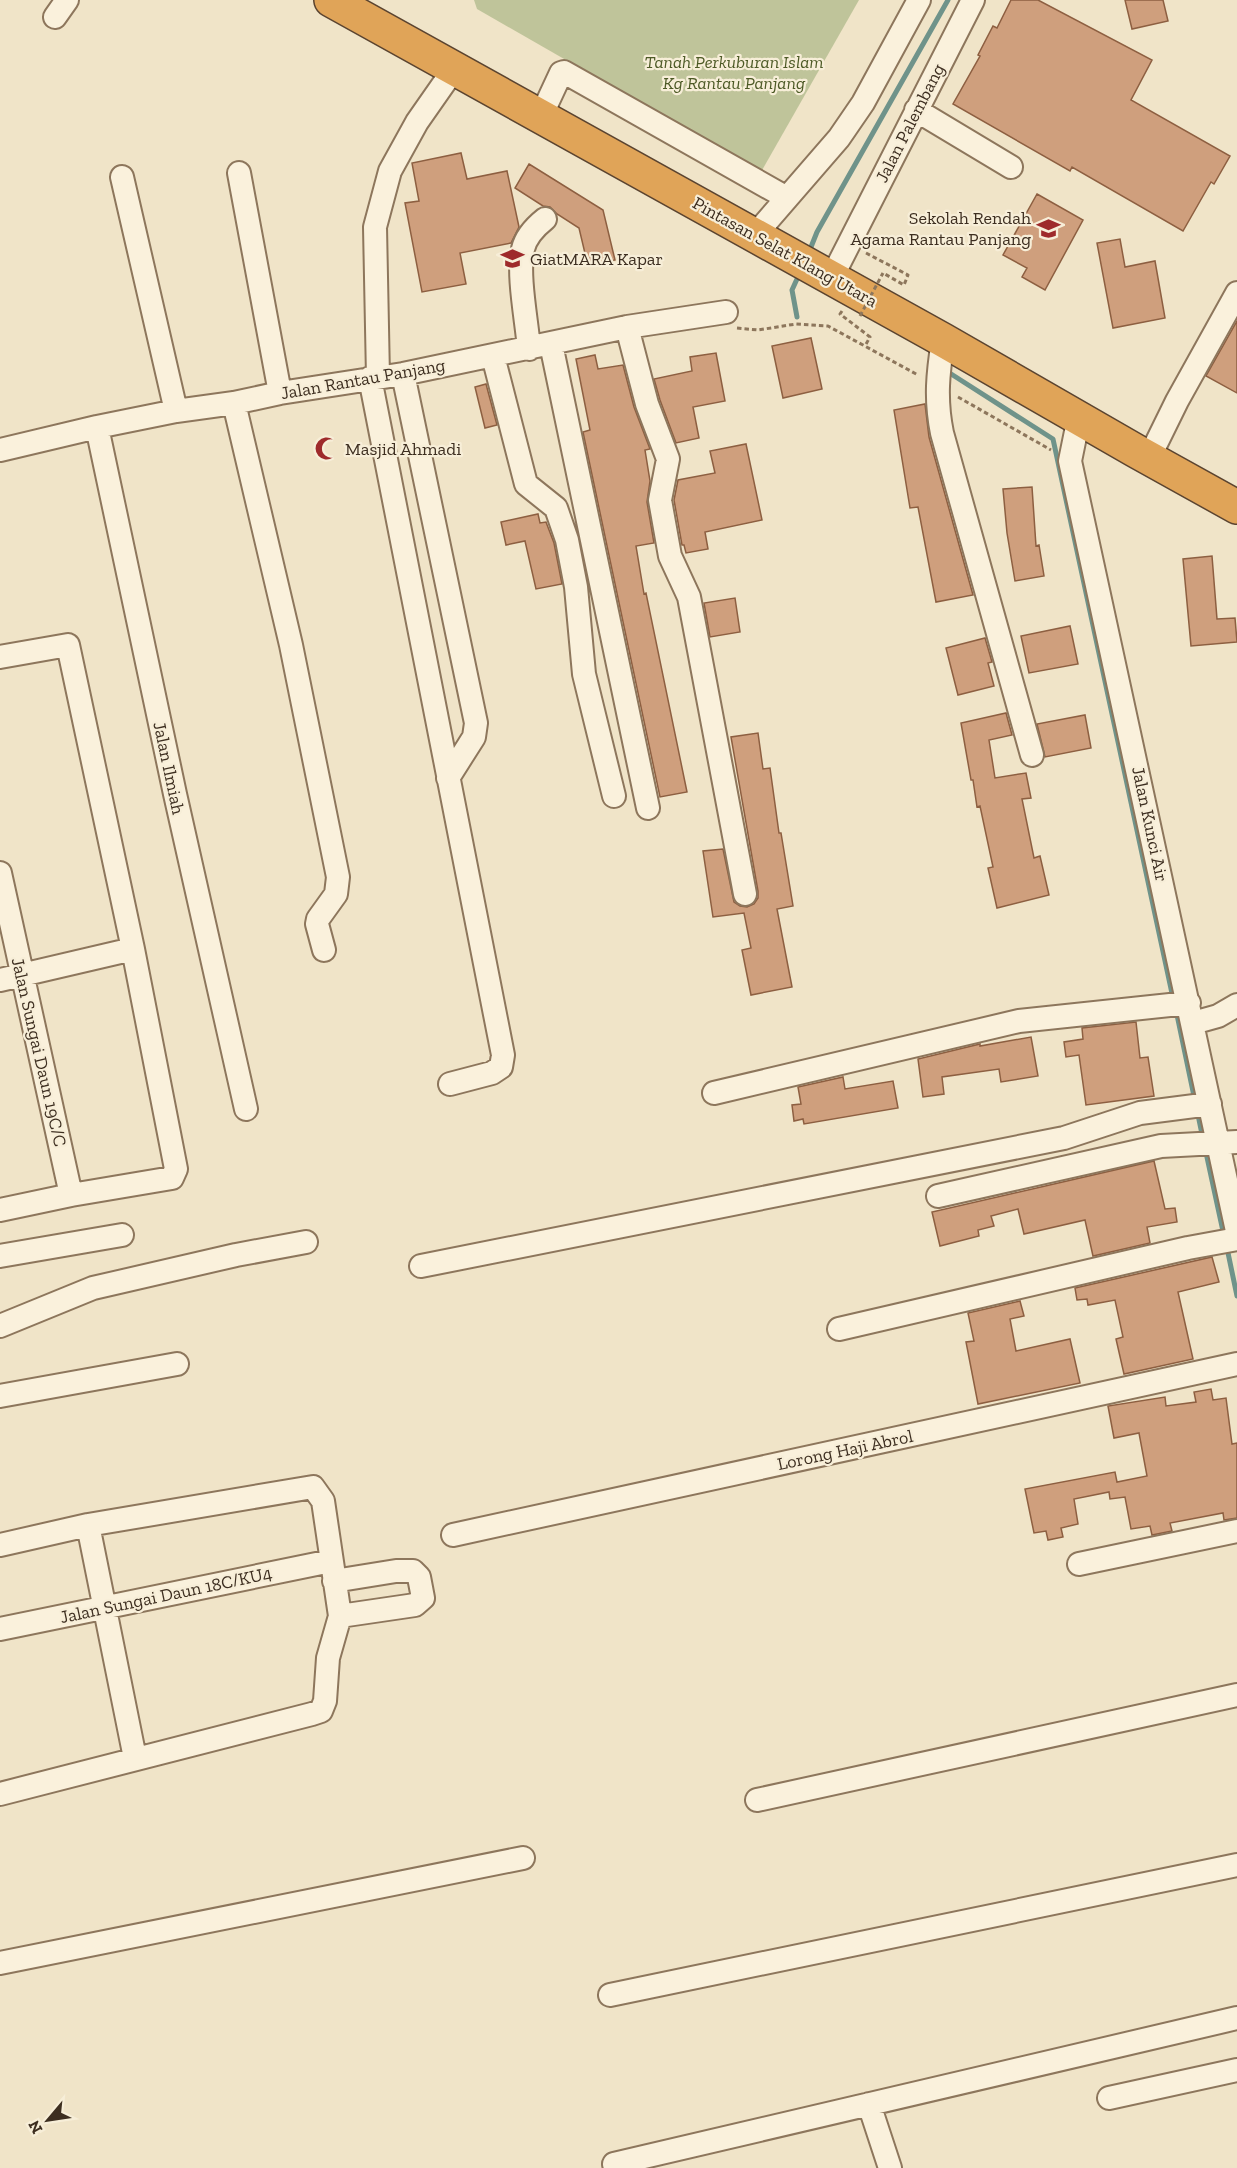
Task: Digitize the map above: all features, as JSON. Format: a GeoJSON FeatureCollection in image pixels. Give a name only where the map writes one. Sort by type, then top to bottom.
{"type":"FeatureCollection","features":[{"type":"Feature","properties":{"kind":"highway","name":"Pintasan Selat Klang Utara"},"geometry":{"type":"LineString","coordinates":[[331,0],[943,340],[1237,507]]}},
{"type":"Feature","properties":{"kind":"street"},"geometry":{"type":"LineString","coordinates":[[755,235],[839,138],[863,103],[919,0]]}},
{"type":"Feature","properties":{"kind":"street","name":"Jalan Palembang"},"geometry":{"type":"LineString","coordinates":[[831,279],[973,0]]}},
{"type":"Feature","properties":{"kind":"street"},"geometry":{"type":"LineString","coordinates":[[450,1084],[492,1073],[501,1067],[503,1054],[448,778],[374,377],[375,227],[390,171],[417,122],[454,69]]}},
{"type":"Feature","properties":{"kind":"street"},"geometry":{"type":"LineString","coordinates":[[541,116],[561,73],[564,72],[787,198]]}},
{"type":"Feature","properties":{"kind":"street"},"geometry":{"type":"LineString","coordinates":[[916,110],[1011,167]]}},
{"type":"Feature","properties":{"kind":"street"},"geometry":{"type":"LineString","coordinates":[[239,173],[280,393]]}},
{"type":"Feature","properties":{"kind":"street"},"geometry":{"type":"LineString","coordinates":[[122,177],[176,411]]}},
{"type":"Feature","properties":{"kind":"street"},"geometry":{"type":"LineString","coordinates":[[545,219],[533,228],[523,249],[522,272],[648,808]]}},
{"type":"Feature","properties":{"kind":"street"},"geometry":{"type":"LineString","coordinates":[[1149,458],[1237,293]]}},
{"type":"Feature","properties":{"kind":"street","name":"Jalan Rantau Panjang"},"geometry":{"type":"LineString","coordinates":[[0,450],[97,426],[374,377],[403,374],[627,327],[726,312]]}},
{"type":"Feature","properties":{"kind":"street"},"geometry":{"type":"LineString","coordinates":[[627,327],[647,404],[668,459],[660,500],[670,556],[689,597],[745,894]]}},
{"type":"Feature","properties":{"kind":"street"},"geometry":{"type":"LineString","coordinates":[[943,340],[937,385],[938,413],[942,433],[1032,755]]}},
{"type":"Feature","properties":{"kind":"street"},"geometry":{"type":"LineString","coordinates":[[493,356],[526,484],[556,508],[567,540],[576,587],[584,674],[614,796]]}},
{"type":"Feature","properties":{"kind":"street"},"geometry":{"type":"LineString","coordinates":[[403,374],[476,723],[474,737],[448,778]]}},
{"type":"Feature","properties":{"kind":"street"},"geometry":{"type":"LineString","coordinates":[[234,403],[291,645],[338,877],[336,894],[318,918],[317,924],[324,950]]}},
{"type":"Feature","properties":{"kind":"street","name":"Jalan Kunci Air"},"geometry":{"type":"LineString","coordinates":[[1079,417],[1070,461],[1201,1105],[1216,1143],[1231,1238]]}},
{"type":"Feature","properties":{"kind":"street","name":"Jalan Ilmiah"},"geometry":{"type":"LineString","coordinates":[[97,426],[175,794],[246,1109]]}},
{"type":"Feature","properties":{"kind":"street"},"geometry":{"type":"LineString","coordinates":[[0,657],[68,645],[133,949],[176,1169],[172,1178],[0,1210]]}},
{"type":"Feature","properties":{"kind":"street","name":"Jalan Sungai Daun 19C/C"},"geometry":{"type":"LineString","coordinates":[[0,873],[11,978],[71,1195]]}},
{"type":"Feature","properties":{"kind":"street"},"geometry":{"type":"LineString","coordinates":[[11,978],[133,949]]}},
{"type":"Feature","properties":{"kind":"street"},"geometry":{"type":"LineString","coordinates":[[714,1093],[1019,1021],[1183,1008],[1218,1016],[1237,1005]]}},
{"type":"Feature","properties":{"kind":"street"},"geometry":{"type":"LineString","coordinates":[[421,1266],[1064,1138],[1140,1113],[1201,1105]]}},
{"type":"Feature","properties":{"kind":"street"},"geometry":{"type":"LineString","coordinates":[[938,1196],[1161,1146],[1216,1143]]}},
{"type":"Feature","properties":{"kind":"street"},"geometry":{"type":"LineString","coordinates":[[0,1256],[122,1235]]}},
{"type":"Feature","properties":{"kind":"street"},"geometry":{"type":"LineString","coordinates":[[839,1329],[1231,1238]]}},
{"type":"Feature","properties":{"kind":"street"},"geometry":{"type":"LineString","coordinates":[[0,1326],[93,1288],[236,1255],[306,1242]]}},
{"type":"Feature","properties":{"kind":"street"},"geometry":{"type":"LineString","coordinates":[[0,1396],[177,1364]]}},
{"type":"Feature","properties":{"kind":"street","name":"Lorong Haji Abrol"},"geometry":{"type":"LineString","coordinates":[[453,1535],[1237,1364]]}},
{"type":"Feature","properties":{"kind":"street"},"geometry":{"type":"LineString","coordinates":[[0,1545],[88,1526],[314,1487],[323,1501],[340,1616],[328,1658],[325,1701],[321,1711],[0,1794]]}},
{"type":"Feature","properties":{"kind":"street"},"geometry":{"type":"LineString","coordinates":[[88,1526],[135,1758]]}},
{"type":"Feature","properties":{"kind":"street"},"geometry":{"type":"LineString","coordinates":[[1079,1564],[1237,1531]]}},
{"type":"Feature","properties":{"kind":"street","name":"Jalan Sungai Daun 18C/KU4"},"geometry":{"type":"LineString","coordinates":[[0,1629],[105,1607],[333,1571],[413,1571],[419,1577],[423,1598],[415,1605],[340,1616]]}},
{"type":"Feature","properties":{"kind":"street"},"geometry":{"type":"LineString","coordinates":[[757,1800],[1237,1695]]}},
{"type":"Feature","properties":{"kind":"street"},"geometry":{"type":"LineString","coordinates":[[0,1964],[523,1858]]}},
{"type":"Feature","properties":{"kind":"street"},"geometry":{"type":"LineString","coordinates":[[610,1995],[1237,1865]]}},
{"type":"Feature","properties":{"kind":"street"},"geometry":{"type":"LineString","coordinates":[[614,2164],[1237,2018]]}},
{"type":"Feature","properties":{"kind":"street"},"geometry":{"type":"LineString","coordinates":[[1109,2098],[1237,2070]]}},
{"type":"Feature","properties":{"kind":"street"},"geometry":{"type":"LineString","coordinates":[[869,2104],[890,2168]]}},
{"type":"Feature","properties":{"kind":"path"},"geometry":{"type":"LineString","coordinates":[[860,316],[883,273],[904,285],[908,275],[880,261]]}},
{"type":"Feature","properties":{"kind":"path"},"geometry":{"type":"LineString","coordinates":[[726,312],[736,328],[743,330],[796,324],[828,326],[1050,449]]}},
{"type":"Feature","properties":{"kind":"path"},"geometry":{"type":"LineString","coordinates":[[865,346],[870,337]]}},
{"type":"Feature","properties":{"kind":"green space","name":"Tanah Perkuburan Islam Kg Rantau Panjang"},"geometry":{"type":"Polygon","coordinates":[[[474,0],[859,0],[761,172],[477,9],[474,0]]]}},
{"type":"Feature","properties":{"kind":"building"},"geometry":{"type":"Polygon","coordinates":[[[1011,0],[1038,0],[1152,60],[1131,100],[1230,156],[1214,184],[1211,182],[1183,231],[1072,167],[1070,171],[953,104],[980,56],[978,55],[993,26],[997,28],[1011,0]]]}},
{"type":"Feature","properties":{"kind":"building"},"geometry":{"type":"Polygon","coordinates":[[[1125,0],[1163,0],[1168,21],[1132,29],[1125,0]]]}},
{"type":"Feature","properties":{"kind":"building"},"geometry":{"type":"Polygon","coordinates":[[[461,153],[467,179],[507,171],[519,227],[511,243],[460,253],[466,284],[422,292],[405,203],[419,201],[412,163],[461,153]]]}},
{"type":"Feature","properties":{"kind":"building"},"geometry":{"type":"Polygon","coordinates":[[[529,164],[603,210],[615,260],[588,266],[579,228],[550,207],[543,206],[515,188],[529,164]]]}},
{"type":"Feature","properties":{"kind":"building"},"geometry":{"type":"Polygon","coordinates":[[[1037,194],[1083,220],[1045,290],[1022,277],[1027,268],[1003,255],[1037,194]]]}},
{"type":"Feature","properties":{"kind":"building"},"geometry":{"type":"Polygon","coordinates":[[[1120,239],[1125,267],[1155,261],[1165,318],[1113,328],[1097,243],[1120,239]]]}},
{"type":"Feature","properties":{"kind":"building"},"geometry":{"type":"Polygon","coordinates":[[[1237,321],[1237,393],[1206,376],[1237,321]]]}},
{"type":"Feature","properties":{"kind":"building"},"geometry":{"type":"Polygon","coordinates":[[[811,338],[822,389],[783,398],[772,346],[811,338]]]}},
{"type":"Feature","properties":{"kind":"building"},"geometry":{"type":"Polygon","coordinates":[[[716,353],[725,401],[693,407],[699,438],[676,443],[654,379],[692,371],[690,357],[716,353]]]}},
{"type":"Feature","properties":{"kind":"building"},"geometry":{"type":"Polygon","coordinates":[[[595,355],[598,369],[623,365],[634,407],[650,449],[645,450],[650,481],[647,502],[654,543],[636,546],[644,594],[646,593],[687,792],[660,797],[583,432],[590,430],[576,359],[595,355]]]}},
{"type":"Feature","properties":{"kind":"building"},"geometry":{"type":"Polygon","coordinates":[[[486,384],[497,425],[485,428],[475,387],[486,384]]]}},
{"type":"Feature","properties":{"kind":"building"},"geometry":{"type":"Polygon","coordinates":[[[925,404],[929,437],[973,595],[936,602],[918,507],[910,508],[894,410],[925,404]]]}},
{"type":"Feature","properties":{"kind":"building"},"geometry":{"type":"Polygon","coordinates":[[[746,444],[762,520],[705,532],[708,549],[686,553],[682,545],[674,500],[678,480],[715,473],[710,451],[746,444]]]}},
{"type":"Feature","properties":{"kind":"building"},"geometry":{"type":"Polygon","coordinates":[[[1032,487],[1036,546],[1039,545],[1044,576],[1015,581],[1003,489],[1032,487]]]}},
{"type":"Feature","properties":{"kind":"building"},"geometry":{"type":"Polygon","coordinates":[[[538,514],[540,523],[546,522],[554,543],[562,584],[536,589],[525,541],[506,545],[501,522],[538,514]]]}},
{"type":"Feature","properties":{"kind":"building"},"geometry":{"type":"Polygon","coordinates":[[[1212,556],[1217,619],[1235,618],[1237,642],[1191,646],[1183,559],[1212,556]]]}},
{"type":"Feature","properties":{"kind":"building"},"geometry":{"type":"Polygon","coordinates":[[[735,598],[740,632],[710,637],[704,603],[735,598]]]}},
{"type":"Feature","properties":{"kind":"building"},"geometry":{"type":"Polygon","coordinates":[[[1070,626],[1078,664],[1029,673],[1021,636],[1070,626]]]}},
{"type":"Feature","properties":{"kind":"building"},"geometry":{"type":"Polygon","coordinates":[[[985,638],[992,662],[988,663],[994,686],[958,695],[946,648],[985,638]]]}},
{"type":"Feature","properties":{"kind":"building"},"geometry":{"type":"Polygon","coordinates":[[[1006,713],[1012,735],[989,740],[995,778],[1026,773],[1031,798],[1022,799],[1034,858],[1040,856],[1049,895],[997,908],[988,868],[993,867],[980,806],[977,807],[973,780],[971,780],[961,723],[1006,713]]]}},
{"type":"Feature","properties":{"kind":"building"},"geometry":{"type":"Polygon","coordinates":[[[1085,715],[1091,748],[1045,757],[1037,724],[1085,715]]]}},
{"type":"Feature","properties":{"kind":"building"},"geometry":{"type":"Polygon","coordinates":[[[758,733],[763,769],[770,768],[779,833],[781,833],[793,906],[777,909],[792,987],[751,995],[742,950],[751,948],[744,913],[713,917],[703,851],[723,849],[734,902],[747,907],[754,904],[758,898],[758,891],[731,737],[758,733]]]}},
{"type":"Feature","properties":{"kind":"building"},"geometry":{"type":"Polygon","coordinates":[[[1136,1022],[1140,1058],[1148,1057],[1154,1096],[1086,1105],[1079,1055],[1066,1057],[1064,1042],[1083,1039],[1082,1028],[1136,1022]]]}},
{"type":"Feature","properties":{"kind":"building"},"geometry":{"type":"Polygon","coordinates":[[[1031,1037],[1038,1076],[1001,1082],[999,1069],[942,1077],[944,1094],[923,1097],[918,1059],[980,1044],[980,1046],[1031,1037]]]}},
{"type":"Feature","properties":{"kind":"building"},"geometry":{"type":"Polygon","coordinates":[[[843,1077],[845,1089],[893,1081],[898,1108],[804,1124],[803,1119],[794,1121],[792,1105],[801,1104],[798,1087],[843,1077]]]}},
{"type":"Feature","properties":{"kind":"building"},"geometry":{"type":"Polygon","coordinates":[[[1154,1161],[1165,1209],[1175,1208],[1177,1222],[1147,1227],[1150,1243],[1093,1256],[1085,1220],[1024,1234],[1018,1209],[991,1216],[994,1226],[978,1230],[979,1236],[940,1246],[932,1212],[1154,1161]]]}},
{"type":"Feature","properties":{"kind":"building"},"geometry":{"type":"Polygon","coordinates":[[[1212,1257],[1219,1282],[1178,1292],[1193,1359],[1124,1374],[1116,1339],[1123,1337],[1115,1300],[1088,1305],[1087,1299],[1077,1300],[1075,1288],[1212,1257]]]}},
{"type":"Feature","properties":{"kind":"building"},"geometry":{"type":"Polygon","coordinates":[[[1020,1301],[1024,1316],[1010,1319],[1016,1351],[1070,1339],[1080,1383],[978,1404],[966,1342],[974,1341],[968,1313],[1020,1301]]]}},
{"type":"Feature","properties":{"kind":"building"},"geometry":{"type":"Polygon","coordinates":[[[1211,1389],[1213,1400],[1226,1398],[1232,1444],[1237,1443],[1237,1518],[1224,1520],[1223,1513],[1170,1523],[1172,1531],[1152,1535],[1150,1526],[1131,1529],[1125,1497],[1110,1499],[1109,1492],[1074,1499],[1078,1524],[1061,1528],[1063,1537],[1048,1540],[1046,1531],[1034,1533],[1025,1489],[1115,1472],[1117,1482],[1147,1476],[1139,1433],[1114,1438],[1108,1406],[1165,1397],[1166,1406],[1196,1402],[1194,1392],[1211,1389]]]}},
{"type":"Feature","properties":{"kind":"waterway"},"geometry":{"type":"LineString","coordinates":[[811,247],[817,232],[948,0]]}},
{"type":"Feature","properties":{"kind":"waterway"},"geometry":{"type":"LineString","coordinates":[[797,279],[792,290],[797,317]]}},
{"type":"Feature","properties":{"kind":"waterway"},"geometry":{"type":"LineString","coordinates":[[948,372],[1053,439],[1173,998]]}},
{"type":"Feature","properties":{"kind":"waterway"},"geometry":{"type":"LineString","coordinates":[[1176,1010],[1195,1101]]}},
{"type":"Feature","properties":{"kind":"waterway"},"geometry":{"type":"LineString","coordinates":[[1197,1110],[1203,1139]]}},
{"type":"Feature","properties":{"kind":"waterway"},"geometry":{"type":"LineString","coordinates":[[1205,1148],[1224,1236]]}},
{"type":"Feature","properties":{"kind":"waterway"},"geometry":{"type":"LineString","coordinates":[[1227,1248],[1237,1296]]}},
{"type":"Feature","properties":{"kind":"place","name":"Sekolah Rendah Agama Rantau Panjang"},"geometry":{"type":"Point","coordinates":[1049,228]}},
{"type":"Feature","properties":{"kind":"place","name":"GiatMARA Kapar"},"geometry":{"type":"Point","coordinates":[512,259]}},
{"type":"Feature","properties":{"kind":"place","name":"Masjid Ahmadi"},"geometry":{"type":"Point","coordinates":[327,449]}}]}
